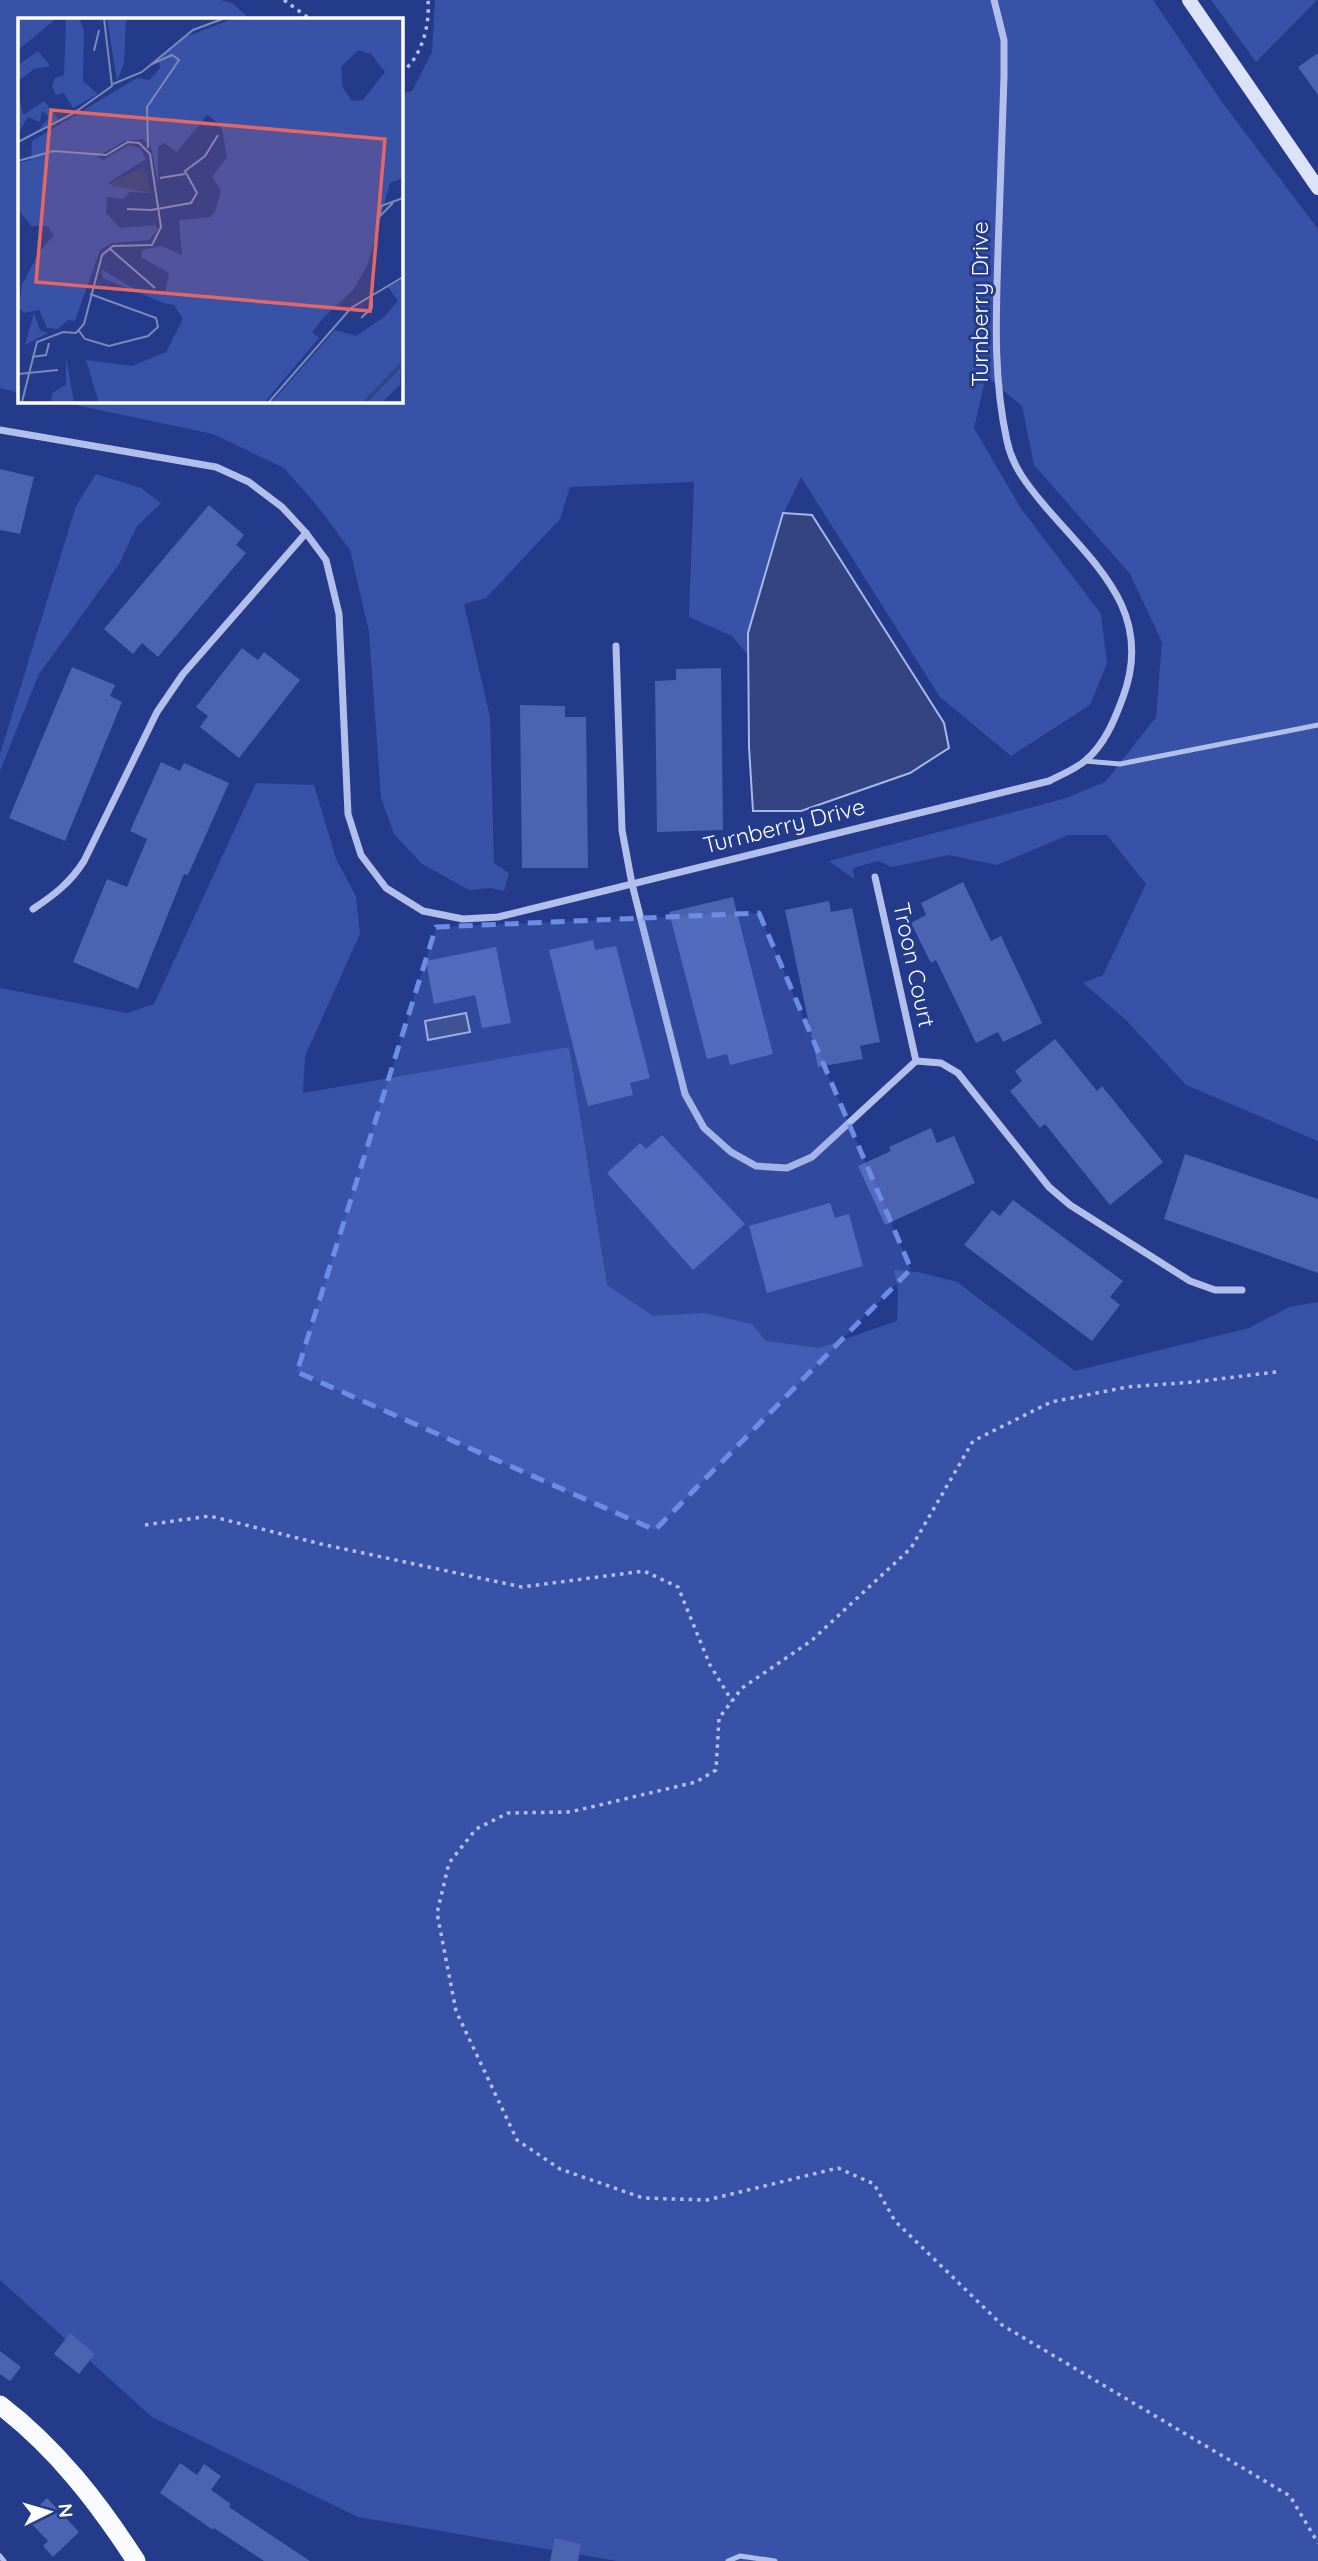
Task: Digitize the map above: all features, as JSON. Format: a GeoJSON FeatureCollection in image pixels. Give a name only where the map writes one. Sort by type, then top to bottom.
{"type":"FeatureCollection","features":[{"type":"Feature","properties":{"kind":"highway"},"geometry":{"type":"LineString","coordinates":[[0,2405],[45,2444],[71,2472],[136,2561]]}},
{"type":"Feature","properties":{"kind":"main road"},"geometry":{"type":"LineString","coordinates":[[1189,0],[1318,188]]}},
{"type":"Feature","properties":{"kind":"street","name":"Turnberry Drive"},"geometry":{"type":"LineString","coordinates":[[0,430],[216,467],[249,482],[282,507],[306,533],[326,560],[339,614],[348,814],[361,855],[386,888],[423,911],[463,919],[498,917],[1049,781],[1086,761],[1116,718],[1126,690],[1132,659],[1130,629],[1125,608],[1114,588],[1024,482],[1008,446],[1001,409],[995,337],[1004,40],[994,0]]}},
{"type":"Feature","properties":{"kind":"street"},"geometry":{"type":"LineString","coordinates":[[33,909],[74,877],[157,712],[183,674],[306,533]]}},
{"type":"Feature","properties":{"kind":"street"},"geometry":{"type":"LineString","coordinates":[[616,646],[620,809],[632,884],[685,1094],[704,1128],[730,1152],[756,1166],[787,1168],[812,1157],[916,1061],[941,1063],[958,1073],[1049,1186],[1070,1205],[1190,1281],[1215,1290],[1241,1290]]}},
{"type":"Feature","properties":{"kind":"street","name":"Troon Court"},"geometry":{"type":"LineString","coordinates":[[875,877],[916,1061]]}},
{"type":"Feature","properties":{"kind":"lane"},"geometry":{"type":"LineString","coordinates":[[1086,761],[1120,764],[1318,726]]}},
{"type":"Feature","properties":{"kind":"lane"},"geometry":{"type":"LineString","coordinates":[[0,2556],[4,2561]]}},
{"type":"Feature","properties":{"kind":"lane"},"geometry":{"type":"LineString","coordinates":[[728,2561],[740,2556],[775,2561]]}},
{"type":"Feature","properties":{"kind":"path"},"geometry":{"type":"LineString","coordinates":[[284,0],[309,18]]}},
{"type":"Feature","properties":{"kind":"path"},"geometry":{"type":"LineString","coordinates":[[402,72],[418,54],[425,31],[428,0]]}},
{"type":"Feature","properties":{"kind":"path"},"geometry":{"type":"LineString","coordinates":[[1276,1372],[1127,1387],[1051,1402],[973,1441],[911,1548],[811,1641],[742,1688],[719,1718],[716,1770],[696,1782],[570,1812],[508,1813],[476,1829],[449,1863],[437,1913],[456,2011],[517,2140],[560,2169],[643,2198],[707,2200],[838,2168],[874,2184],[895,2221],[1002,2325],[1290,2496],[1318,2543]]}},
{"type":"Feature","properties":{"kind":"path"},"geometry":{"type":"LineString","coordinates":[[145,1525],[210,1516],[321,1544],[522,1587],[644,1571],[678,1587],[710,1665],[732,1701]]}},
{"type":"Feature","properties":{"kind":"highlighted area"},"geometry":{"type":"Polygon","coordinates":[[[759,913],[911,1269],[655,1530],[297,1372],[436,927],[759,913]]]}},
{"type":"Feature","properties":{"kind":"shaded area"},"geometry":{"type":"Polygon","coordinates":[[[0,0],[220,0],[232,3],[249,18],[18,18],[18,393],[0,388],[0,0]]]}},
{"type":"Feature","properties":{"kind":"shaded area"},"geometry":{"type":"Polygon","coordinates":[[[435,0],[1153,0],[1222,102],[1318,229],[1318,1141],[1186,1085],[1126,1020],[1083,983],[1103,975],[1146,884],[1107,835],[1068,835],[997,865],[949,855],[892,867],[878,861],[853,868],[854,879],[829,861],[1063,799],[1105,782],[1156,717],[1162,642],[1130,574],[1034,465],[1022,406],[986,376],[974,428],[1020,507],[1101,614],[1107,663],[1090,705],[1011,756],[940,697],[801,477],[784,513],[812,515],[944,723],[949,748],[910,773],[801,811],[753,811],[748,655],[732,636],[689,617],[694,482],[570,487],[560,519],[486,598],[464,604],[490,717],[494,863],[509,873],[504,891],[491,888],[469,890],[422,864],[394,834],[381,798],[369,632],[350,550],[319,508],[284,468],[213,434],[62,402],[402,402],[402,94],[412,91],[432,52],[435,0]]]}},
{"type":"Feature","properties":{"kind":"shaded area"},"geometry":{"type":"Polygon","coordinates":[[[1211,0],[1317,0],[1256,62],[1211,0]]]}},
{"type":"Feature","properties":{"kind":"shaded area"},"geometry":{"type":"Polygon","coordinates":[[[96,474],[141,488],[161,503],[137,526],[119,564],[39,674],[0,771],[0,754],[76,506],[96,474]]]}},
{"type":"Feature","properties":{"kind":"shaded area"},"geometry":{"type":"Polygon","coordinates":[[[783,513],[812,515],[944,723],[949,748],[910,773],[801,811],[753,811],[749,747],[748,633],[783,513]]]}},
{"type":"Feature","properties":{"kind":"shaded area"},"geometry":{"type":"Polygon","coordinates":[[[256,783],[314,785],[336,859],[356,896],[360,934],[305,1056],[303,1093],[569,1047],[607,1285],[653,1316],[704,1313],[752,1324],[766,1341],[819,1348],[897,1321],[898,1289],[894,1270],[918,1272],[957,1282],[1075,1371],[1249,1328],[1289,1307],[1318,1302],[1318,2561],[617,2561],[358,2517],[152,2417],[0,2280],[0,988],[127,1013],[154,1004],[256,783]]]}},
{"type":"Feature","properties":{"kind":"shaded area"},"geometry":{"type":"Polygon","coordinates":[[[466,1013],[470,1032],[428,1040],[425,1021],[466,1013]]]}},
{"type":"Feature","properties":{"kind":"building"},"geometry":{"type":"Polygon","coordinates":[[[1318,53],[1318,95],[1298,67],[1318,53]]]}},
{"type":"Feature","properties":{"kind":"building"},"geometry":{"type":"Polygon","coordinates":[[[0,469],[34,477],[20,534],[0,530],[0,469]]]}},
{"type":"Feature","properties":{"kind":"building"},"geometry":{"type":"Polygon","coordinates":[[[209,505],[244,535],[236,545],[246,553],[158,657],[142,643],[133,654],[104,629],[209,505]]]}},
{"type":"Feature","properties":{"kind":"building"},"geometry":{"type":"Polygon","coordinates":[[[242,648],[258,660],[264,652],[300,680],[239,758],[200,727],[208,716],[196,707],[242,648]]]}},
{"type":"Feature","properties":{"kind":"building"},"geometry":{"type":"Polygon","coordinates":[[[72,667],[115,685],[110,696],[122,702],[65,841],[9,818],[72,667]]]}},
{"type":"Feature","properties":{"kind":"building"},"geometry":{"type":"Polygon","coordinates":[[[721,668],[723,830],[657,832],[655,681],[676,680],[676,669],[721,668]]]}},
{"type":"Feature","properties":{"kind":"building"},"geometry":{"type":"Polygon","coordinates":[[[520,705],[565,706],[565,717],[586,717],[588,868],[522,868],[520,705]]]}},
{"type":"Feature","properties":{"kind":"building"},"geometry":{"type":"Polygon","coordinates":[[[161,762],[180,771],[184,763],[229,783],[188,875],[184,874],[138,989],[73,962],[107,879],[127,887],[147,839],[130,831],[161,762]]]}},
{"type":"Feature","properties":{"kind":"building"},"geometry":{"type":"Polygon","coordinates":[[[963,882],[991,941],[1001,936],[1042,1023],[1003,1042],[998,1032],[976,1043],[936,960],[931,963],[911,923],[926,915],[921,903],[963,882]]]}},
{"type":"Feature","properties":{"kind":"building"},"geometry":{"type":"Polygon","coordinates":[[[733,897],[773,1054],[730,1065],[727,1054],[707,1059],[669,912],[733,897]]]}},
{"type":"Feature","properties":{"kind":"building"},"geometry":{"type":"Polygon","coordinates":[[[829,901],[831,912],[852,908],[880,1042],[860,1046],[863,1059],[818,1067],[785,910],[829,901]]]}},
{"type":"Feature","properties":{"kind":"building"},"geometry":{"type":"Polygon","coordinates":[[[593,940],[595,950],[616,946],[650,1078],[630,1083],[633,1095],[588,1106],[549,950],[593,940]]]}},
{"type":"Feature","properties":{"kind":"building"},"geometry":{"type":"Polygon","coordinates":[[[496,947],[511,1023],[482,1028],[475,995],[434,1004],[426,961],[496,947]]]}},
{"type":"Feature","properties":{"kind":"building"},"geometry":{"type":"Polygon","coordinates":[[[1055,1039],[1097,1091],[1102,1086],[1163,1162],[1110,1205],[1045,1124],[1040,1128],[1010,1091],[1022,1081],[1015,1071],[1055,1039]]]}},
{"type":"Feature","properties":{"kind":"building"},"geometry":{"type":"Polygon","coordinates":[[[931,1128],[937,1143],[954,1136],[975,1183],[885,1225],[858,1166],[891,1151],[889,1147],[931,1128]]]}},
{"type":"Feature","properties":{"kind":"building"},"geometry":{"type":"Polygon","coordinates":[[[662,1135],[745,1224],[693,1270],[607,1173],[640,1143],[646,1149],[662,1135]]]}},
{"type":"Feature","properties":{"kind":"building"},"geometry":{"type":"Polygon","coordinates":[[[1185,1154],[1318,1199],[1318,1273],[1164,1219],[1185,1154]]]}},
{"type":"Feature","properties":{"kind":"building"},"geometry":{"type":"Polygon","coordinates":[[[1013,1200],[1123,1281],[1110,1297],[1120,1305],[1092,1341],[964,1245],[992,1210],[1000,1216],[1013,1200]]]}},
{"type":"Feature","properties":{"kind":"building"},"geometry":{"type":"Polygon","coordinates":[[[830,1203],[835,1218],[849,1214],[863,1266],[767,1293],[749,1226],[830,1203]]]}},
{"type":"Feature","properties":{"kind":"building"},"geometry":{"type":"Polygon","coordinates":[[[70,2333],[95,2354],[79,2374],[54,2354],[70,2333]]]}},
{"type":"Feature","properties":{"kind":"building"},"geometry":{"type":"Polygon","coordinates":[[[0,2351],[21,2367],[10,2381],[0,2374],[0,2351]]]}},
{"type":"Feature","properties":{"kind":"building"},"geometry":{"type":"Polygon","coordinates":[[[180,2463],[197,2475],[204,2464],[221,2476],[211,2490],[231,2504],[229,2507],[310,2561],[264,2561],[160,2493],[180,2463]]]}},
{"type":"Feature","properties":{"kind":"building"},"geometry":{"type":"Polygon","coordinates":[[[47,2498],[79,2532],[53,2557],[43,2546],[48,2541],[26,2518],[47,2498]]]}},
{"type":"Feature","properties":{"kind":"building"},"geometry":{"type":"Polygon","coordinates":[[[555,2538],[581,2544],[578,2561],[550,2561],[555,2538]]]}}]}
